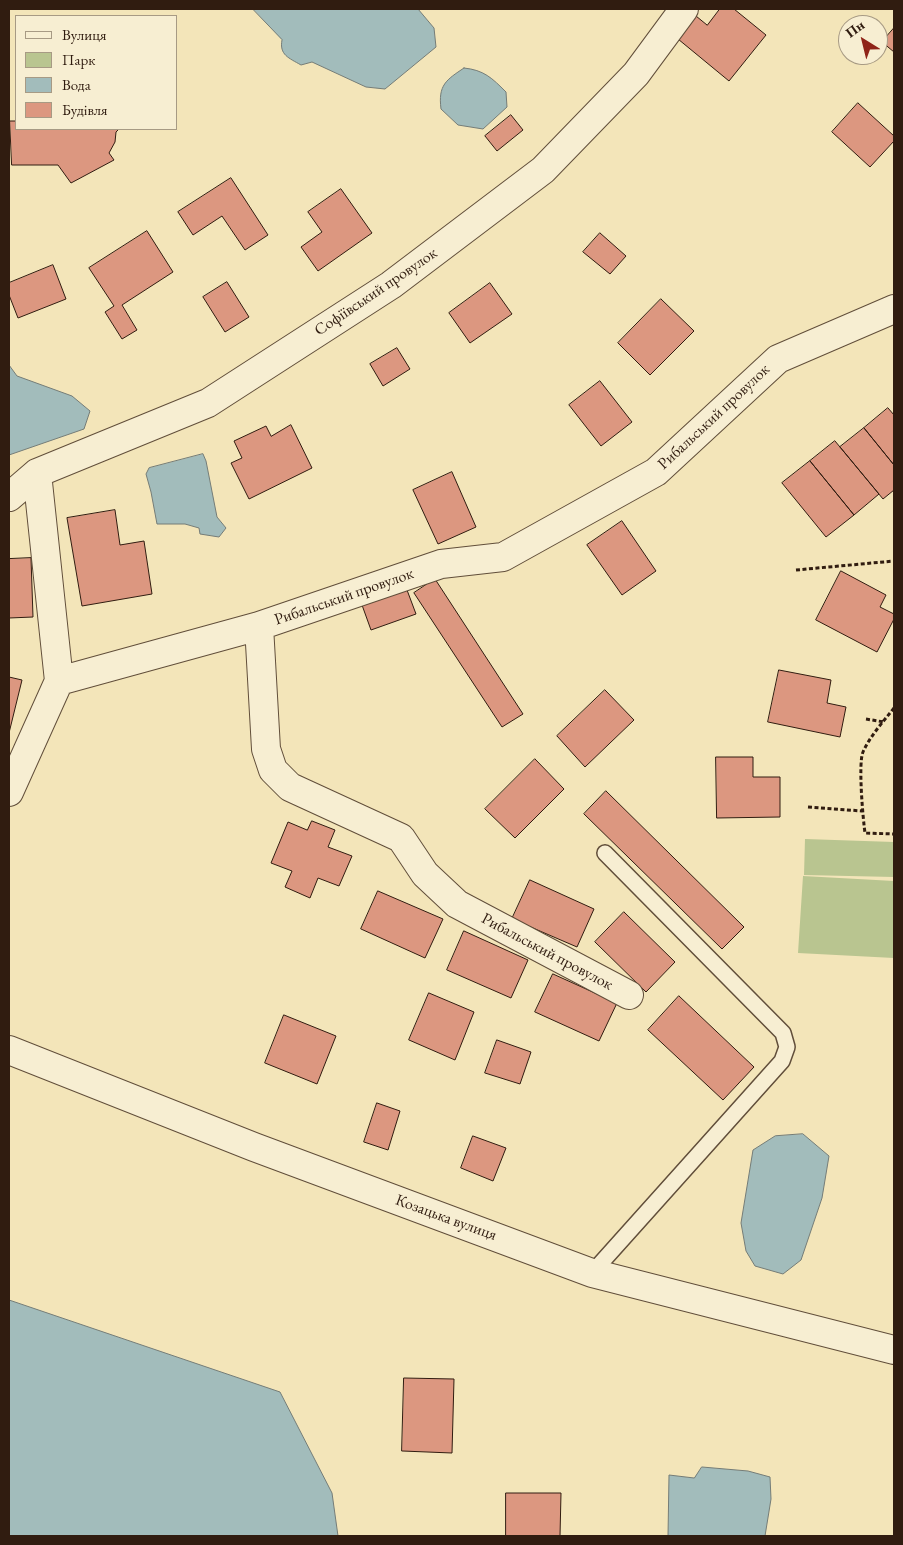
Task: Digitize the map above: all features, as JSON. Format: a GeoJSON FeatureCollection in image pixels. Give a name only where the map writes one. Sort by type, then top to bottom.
{"type":"FeatureCollection","features":[{"type":"Feature","properties":{"kind":"street","name":"Софіївський провулок"},"geometry":{"type":"LineString","coordinates":[[9,497],[37,473],[208,403],[391,285],[543,170],[636,74],[684,9]]}},
{"type":"Feature","properties":{"kind":"street","name":"Рибальський провулок"},"geometry":{"type":"LineString","coordinates":[[629,995],[458,904],[425,874],[400,838],[290,787],[273,770],[266,749],[259,626],[441,564],[503,557],[656,472],[778,359],[894,309]]}},
{"type":"Feature","properties":{"kind":"street"},"geometry":{"type":"LineString","coordinates":[[9,792],[59,680],[37,473]]}},
{"type":"Feature","properties":{"kind":"street"},"geometry":{"type":"LineString","coordinates":[[59,680],[259,626]]}},
{"type":"Feature","properties":{"kind":"street","name":"Козацька вулиця"},"geometry":{"type":"LineString","coordinates":[[9,1050],[254,1147],[592,1273],[894,1350]]}},
{"type":"Feature","properties":{"kind":"lane"},"geometry":{"type":"LineString","coordinates":[[592,1273],[782,1061],[787,1047],[783,1033],[606,853]]}},
{"type":"Feature","properties":{"kind":"path"},"geometry":{"type":"LineString","coordinates":[[796,570],[894,561]]}},
{"type":"Feature","properties":{"kind":"path"},"geometry":{"type":"LineString","coordinates":[[894,708],[876,731],[862,754],[862,811],[865,833],[894,834]]}},
{"type":"Feature","properties":{"kind":"path"},"geometry":{"type":"LineString","coordinates":[[866,719],[884,722]]}},
{"type":"Feature","properties":{"kind":"path"},"geometry":{"type":"LineString","coordinates":[[808,807],[862,811]]}},
{"type":"Feature","properties":{"kind":"green space"},"geometry":{"type":"Polygon","coordinates":[[[805,839],[894,842],[894,877],[804,875],[805,839]]]}},
{"type":"Feature","properties":{"kind":"green space"},"geometry":{"type":"Polygon","coordinates":[[[803,876],[894,881],[894,958],[798,953],[803,876]]]}},
{"type":"Feature","properties":{"kind":"water"},"geometry":{"type":"Polygon","coordinates":[[[253,9],[418,9],[434,28],[436,47],[385,89],[366,87],[312,62],[301,65],[286,56],[281,45],[282,40],[253,9]]]}},
{"type":"Feature","properties":{"kind":"water"},"geometry":{"type":"Polygon","coordinates":[[[464,68],[487,76],[506,92],[507,107],[483,129],[458,125],[441,109],[442,89],[452,76],[464,68]]]}},
{"type":"Feature","properties":{"kind":"water"},"geometry":{"type":"Polygon","coordinates":[[[9,365],[17,376],[72,396],[90,411],[84,429],[9,455],[9,365]]]}},
{"type":"Feature","properties":{"kind":"water"},"geometry":{"type":"Polygon","coordinates":[[[203,454],[217,517],[226,528],[219,537],[200,534],[199,528],[185,524],[157,524],[146,474],[149,468],[203,454]]]}},
{"type":"Feature","properties":{"kind":"water"},"geometry":{"type":"Polygon","coordinates":[[[803,1134],[829,1156],[822,1198],[801,1260],[783,1274],[755,1266],[746,1251],[741,1223],[753,1150],[775,1136],[803,1134]]]}},
{"type":"Feature","properties":{"kind":"water"},"geometry":{"type":"Polygon","coordinates":[[[9,1300],[280,1392],[332,1493],[338,1536],[9,1536],[9,1300]]]}},
{"type":"Feature","properties":{"kind":"water"},"geometry":{"type":"Polygon","coordinates":[[[702,1467],[748,1471],[770,1477],[771,1499],[765,1536],[668,1536],[669,1475],[694,1478],[702,1467]]]}},
{"type":"Feature","properties":{"kind":"building"},"geometry":{"type":"Polygon","coordinates":[[[720,9],[734,9],[766,35],[729,81],[678,39],[696,16],[707,25],[720,9]]]}},
{"type":"Feature","properties":{"kind":"building"},"geometry":{"type":"Polygon","coordinates":[[[894,28],[894,52],[888,47],[888,35],[894,28]]]}},
{"type":"Feature","properties":{"kind":"building"},"geometry":{"type":"Polygon","coordinates":[[[858,103],[894,136],[894,141],[870,167],[832,132],[858,103]]]}},
{"type":"Feature","properties":{"kind":"building"},"geometry":{"type":"Polygon","coordinates":[[[511,115],[523,130],[497,151],[485,136],[511,115]]]}},
{"type":"Feature","properties":{"kind":"building"},"geometry":{"type":"Polygon","coordinates":[[[10,121],[15,121],[15,130],[118,130],[115,142],[109,153],[114,160],[71,183],[58,165],[12,165],[10,121]]]}},
{"type":"Feature","properties":{"kind":"building"},"geometry":{"type":"Polygon","coordinates":[[[231,178],[268,235],[245,250],[222,216],[193,235],[178,212],[231,178]]]}},
{"type":"Feature","properties":{"kind":"building"},"geometry":{"type":"Polygon","coordinates":[[[341,189],[372,233],[318,271],[301,247],[322,232],[308,212],[341,189]]]}},
{"type":"Feature","properties":{"kind":"building"},"geometry":{"type":"Polygon","coordinates":[[[147,231],[173,272],[122,305],[137,330],[122,339],[105,312],[114,306],[89,268],[147,231]]]}},
{"type":"Feature","properties":{"kind":"building"},"geometry":{"type":"Polygon","coordinates":[[[600,233],[626,256],[610,274],[583,252],[600,233]]]}},
{"type":"Feature","properties":{"kind":"building"},"geometry":{"type":"Polygon","coordinates":[[[53,265],[66,299],[18,318],[9,295],[9,283],[53,265]]]}},
{"type":"Feature","properties":{"kind":"building"},"geometry":{"type":"Polygon","coordinates":[[[227,282],[249,317],[225,332],[203,297],[227,282]]]}},
{"type":"Feature","properties":{"kind":"building"},"geometry":{"type":"Polygon","coordinates":[[[490,283],[512,314],[470,343],[449,313],[490,283]]]}},
{"type":"Feature","properties":{"kind":"building"},"geometry":{"type":"Polygon","coordinates":[[[661,299],[694,331],[650,375],[618,343],[661,299]]]}},
{"type":"Feature","properties":{"kind":"building"},"geometry":{"type":"Polygon","coordinates":[[[397,348],[410,369],[383,386],[370,364],[397,348]]]}},
{"type":"Feature","properties":{"kind":"building"},"geometry":{"type":"Polygon","coordinates":[[[600,381],[632,422],[601,446],[569,405],[600,381]]]}},
{"type":"Feature","properties":{"kind":"building"},"geometry":{"type":"Polygon","coordinates":[[[888,408],[894,415],[894,465],[864,428],[888,408]]]}},
{"type":"Feature","properties":{"kind":"building"},"geometry":{"type":"Polygon","coordinates":[[[291,425],[312,468],[249,499],[231,463],[242,458],[234,441],[266,426],[271,436],[291,425]]]}},
{"type":"Feature","properties":{"kind":"building"},"geometry":{"type":"Polygon","coordinates":[[[864,428],[894,465],[894,490],[883,499],[840,447],[864,428]]]}},
{"type":"Feature","properties":{"kind":"building"},"geometry":{"type":"Polygon","coordinates":[[[835,441],[879,494],[854,515],[810,461],[835,441]]]}},
{"type":"Feature","properties":{"kind":"building"},"geometry":{"type":"Polygon","coordinates":[[[810,461],[854,515],[826,537],[782,483],[810,461]]]}},
{"type":"Feature","properties":{"kind":"building"},"geometry":{"type":"Polygon","coordinates":[[[452,472],[476,527],[438,544],[413,490],[452,472]]]}},
{"type":"Feature","properties":{"kind":"building"},"geometry":{"type":"Polygon","coordinates":[[[115,510],[120,545],[144,541],[152,594],[82,606],[67,518],[115,510]]]}},
{"type":"Feature","properties":{"kind":"building"},"geometry":{"type":"Polygon","coordinates":[[[622,521],[656,571],[622,595],[587,545],[622,521]]]}},
{"type":"Feature","properties":{"kind":"building"},"geometry":{"type":"Polygon","coordinates":[[[31,558],[33,617],[9,618],[9,559],[31,558]]]}},
{"type":"Feature","properties":{"kind":"building"},"geometry":{"type":"Polygon","coordinates":[[[841,571],[886,595],[880,607],[894,614],[894,619],[877,652],[816,620],[841,571]]]}},
{"type":"Feature","properties":{"kind":"building"},"geometry":{"type":"Polygon","coordinates":[[[435,579],[523,714],[502,727],[414,593],[435,579]]]}},
{"type":"Feature","properties":{"kind":"building"},"geometry":{"type":"Polygon","coordinates":[[[407,590],[416,614],[371,630],[362,605],[407,590]]]}},
{"type":"Feature","properties":{"kind":"building"},"geometry":{"type":"Polygon","coordinates":[[[779,670],[831,680],[827,703],[846,707],[840,737],[768,722],[779,670]]]}},
{"type":"Feature","properties":{"kind":"building"},"geometry":{"type":"Polygon","coordinates":[[[9,677],[22,680],[9,733],[9,677]]]}},
{"type":"Feature","properties":{"kind":"building"},"geometry":{"type":"Polygon","coordinates":[[[605,690],[634,720],[585,767],[557,736],[605,690]]]}},
{"type":"Feature","properties":{"kind":"building"},"geometry":{"type":"Polygon","coordinates":[[[716,757],[753,757],[753,777],[780,777],[780,817],[717,818],[716,757]]]}},
{"type":"Feature","properties":{"kind":"building"},"geometry":{"type":"Polygon","coordinates":[[[535,759],[564,789],[515,838],[485,809],[535,759]]]}},
{"type":"Feature","properties":{"kind":"building"},"geometry":{"type":"Polygon","coordinates":[[[606,791],[744,927],[722,949],[584,814],[606,791]]]}},
{"type":"Feature","properties":{"kind":"building"},"geometry":{"type":"Polygon","coordinates":[[[312,821],[335,830],[328,847],[352,856],[339,886],[318,878],[310,898],[285,887],[292,871],[271,863],[288,822],[307,830],[312,821]]]}},
{"type":"Feature","properties":{"kind":"building"},"geometry":{"type":"Polygon","coordinates":[[[530,880],[594,909],[577,947],[512,919],[530,880]]]}},
{"type":"Feature","properties":{"kind":"building"},"geometry":{"type":"Polygon","coordinates":[[[378,891],[443,919],[425,958],[361,929],[378,891]]]}},
{"type":"Feature","properties":{"kind":"building"},"geometry":{"type":"Polygon","coordinates":[[[624,912],[675,962],[646,992],[595,942],[624,912]]]}},
{"type":"Feature","properties":{"kind":"building"},"geometry":{"type":"Polygon","coordinates":[[[464,931],[528,960],[511,998],[447,970],[464,931]]]}},
{"type":"Feature","properties":{"kind":"building"},"geometry":{"type":"Polygon","coordinates":[[[553,974],[617,1003],[599,1041],[535,1012],[553,974]]]}},
{"type":"Feature","properties":{"kind":"building"},"geometry":{"type":"Polygon","coordinates":[[[429,993],[474,1012],[455,1060],[409,1040],[429,993]]]}},
{"type":"Feature","properties":{"kind":"building"},"geometry":{"type":"Polygon","coordinates":[[[679,996],[754,1067],[723,1100],[648,1030],[679,996]]]}},
{"type":"Feature","properties":{"kind":"building"},"geometry":{"type":"Polygon","coordinates":[[[284,1015],[336,1036],[317,1084],[265,1063],[284,1015]]]}},
{"type":"Feature","properties":{"kind":"building"},"geometry":{"type":"Polygon","coordinates":[[[497,1040],[531,1052],[520,1084],[485,1073],[497,1040]]]}},
{"type":"Feature","properties":{"kind":"building"},"geometry":{"type":"Polygon","coordinates":[[[377,1103],[400,1111],[388,1150],[364,1142],[377,1103]]]}},
{"type":"Feature","properties":{"kind":"building"},"geometry":{"type":"Polygon","coordinates":[[[473,1136],[506,1148],[493,1181],[461,1168],[473,1136]]]}},
{"type":"Feature","properties":{"kind":"building"},"geometry":{"type":"Polygon","coordinates":[[[404,1378],[454,1379],[452,1453],[402,1451],[404,1378]]]}},
{"type":"Feature","properties":{"kind":"building"},"geometry":{"type":"Polygon","coordinates":[[[506,1493],[561,1493],[560,1536],[506,1536],[506,1493]]]}}]}
